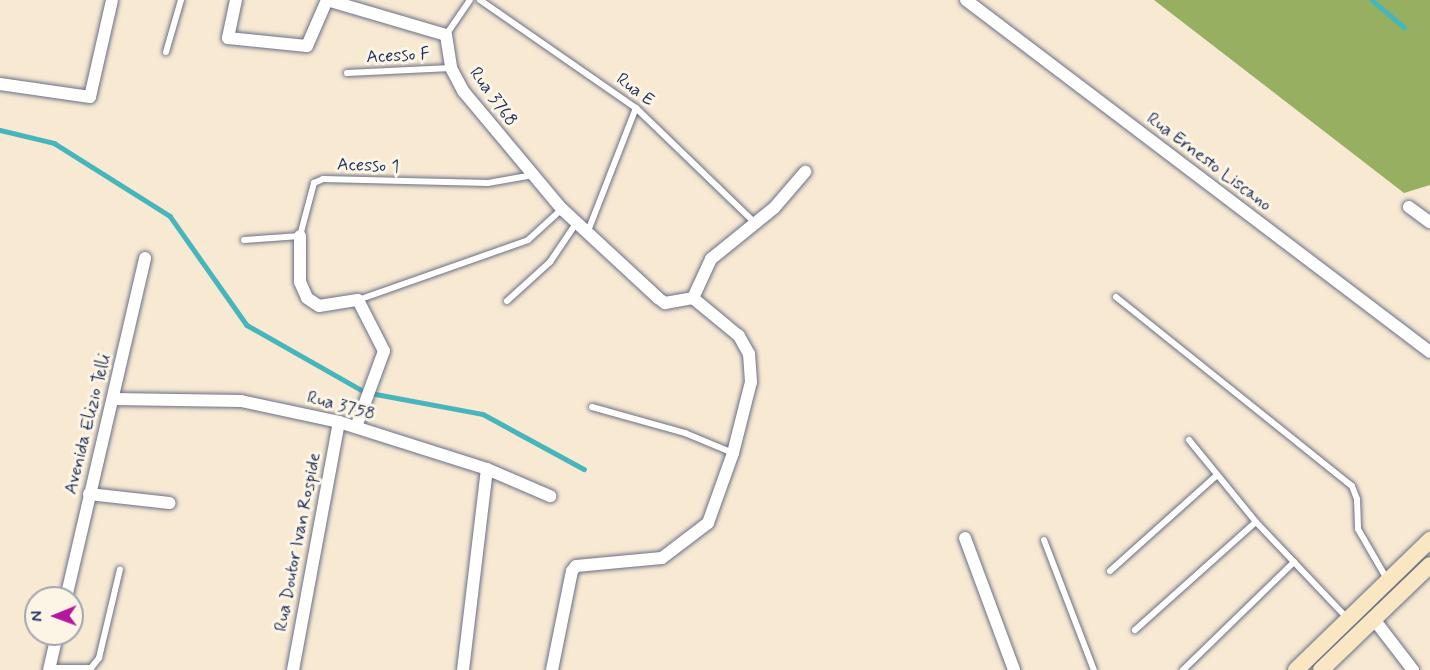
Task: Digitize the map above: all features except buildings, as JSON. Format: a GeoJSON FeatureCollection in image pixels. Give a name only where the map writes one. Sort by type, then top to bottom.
{"type":"FeatureCollection","features":[{"type":"Feature","properties":{"kind":"main road"},"geometry":{"type":"LineString","coordinates":[[1296,670],[1387,579],[1430,540]]}},
{"type":"Feature","properties":{"kind":"main road"},"geometry":{"type":"LineString","coordinates":[[1321,670],[1430,565]]}},
{"type":"Feature","properties":{"kind":"street"},"geometry":{"type":"LineString","coordinates":[[0,84],[90,97],[112,0]]}},
{"type":"Feature","properties":{"kind":"street"},"geometry":{"type":"LineString","coordinates":[[236,0],[228,38],[307,46],[327,0],[446,34]]}},
{"type":"Feature","properties":{"kind":"street","name":"Rua Ernesto Liscano"},"geometry":{"type":"LineString","coordinates":[[966,0],[1430,352]]}},
{"type":"Feature","properties":{"kind":"street","name":"Rua 3768"},"geometry":{"type":"LineString","coordinates":[[446,34],[451,68],[483,118],[562,209],[665,303],[693,298]]}},
{"type":"Feature","properties":{"kind":"street"},"geometry":{"type":"LineString","coordinates":[[552,670],[572,570],[576,566],[662,558],[672,554],[708,523],[733,453],[751,382],[748,354],[739,336],[693,298],[711,259],[755,223],[806,172]]}},
{"type":"Feature","properties":{"kind":"street"},"geometry":{"type":"LineString","coordinates":[[1409,207],[1430,222]]}},
{"type":"Feature","properties":{"kind":"street"},"geometry":{"type":"LineString","coordinates":[[300,236],[300,282],[307,298],[319,306],[358,300],[384,351],[384,358],[356,427]]}},
{"type":"Feature","properties":{"kind":"street","name":"Avenida Elizio Telli"},"geometry":{"type":"LineString","coordinates":[[69,586],[145,258]]}},
{"type":"Feature","properties":{"kind":"street","name":"Rua 3758"},"geometry":{"type":"LineString","coordinates":[[113,399],[241,401],[339,422],[487,469],[550,496]]}},
{"type":"Feature","properties":{"kind":"street","name":"Rua Doutor Ivan Rospide"},"geometry":{"type":"LineString","coordinates":[[293,670],[339,422]]}},
{"type":"Feature","properties":{"kind":"street"},"geometry":{"type":"LineString","coordinates":[[463,670],[487,469]]}},
{"type":"Feature","properties":{"kind":"street"},"geometry":{"type":"LineString","coordinates":[[89,494],[169,503]]}},
{"type":"Feature","properties":{"kind":"street"},"geometry":{"type":"LineString","coordinates":[[965,538],[1014,670]]}},
{"type":"Feature","properties":{"kind":"street"},"geometry":{"type":"LineString","coordinates":[[1373,618],[1413,670]]}},
{"type":"Feature","properties":{"kind":"street"},"geometry":{"type":"LineString","coordinates":[[49,669],[54,646]]}},
{"type":"Feature","properties":{"kind":"lane"},"geometry":{"type":"LineString","coordinates":[[166,52],[181,0]]}},
{"type":"Feature","properties":{"kind":"lane"},"geometry":{"type":"LineString","coordinates":[[446,34],[470,0]]}},
{"type":"Feature","properties":{"kind":"lane","name":"Rua E"},"geometry":{"type":"LineString","coordinates":[[480,0],[636,108],[755,223]]}},
{"type":"Feature","properties":{"kind":"lane","name":"Acesso F"},"geometry":{"type":"LineString","coordinates":[[347,73],[451,68]]}},
{"type":"Feature","properties":{"kind":"lane"},"geometry":{"type":"LineString","coordinates":[[588,231],[636,108]]}},
{"type":"Feature","properties":{"kind":"lane","name":"Acesso 1"},"geometry":{"type":"LineString","coordinates":[[300,236],[315,183],[322,179],[488,183],[533,175]]}},
{"type":"Feature","properties":{"kind":"lane"},"geometry":{"type":"LineString","coordinates":[[358,300],[528,240],[562,209]]}},
{"type":"Feature","properties":{"kind":"lane"},"geometry":{"type":"LineString","coordinates":[[507,301],[550,262],[577,222]]}},
{"type":"Feature","properties":{"kind":"lane"},"geometry":{"type":"LineString","coordinates":[[244,240],[300,236]]}},
{"type":"Feature","properties":{"kind":"lane"},"geometry":{"type":"LineString","coordinates":[[1116,297],[1352,486],[1357,499],[1358,530],[1387,579]]}},
{"type":"Feature","properties":{"kind":"lane"},"geometry":{"type":"LineString","coordinates":[[591,407],[685,433],[733,453]]}},
{"type":"Feature","properties":{"kind":"lane"},"geometry":{"type":"LineString","coordinates":[[1189,440],[1216,476],[1256,522],[1347,619]]}},
{"type":"Feature","properties":{"kind":"lane"},"geometry":{"type":"LineString","coordinates":[[1110,571],[1216,476]]}},
{"type":"Feature","properties":{"kind":"lane"},"geometry":{"type":"LineString","coordinates":[[1135,630],[1256,522]]}},
{"type":"Feature","properties":{"kind":"lane"},"geometry":{"type":"LineString","coordinates":[[1044,540],[1094,670]]}},
{"type":"Feature","properties":{"kind":"lane"},"geometry":{"type":"LineString","coordinates":[[1183,670],[1294,561]]}},
{"type":"Feature","properties":{"kind":"lane"},"geometry":{"type":"LineString","coordinates":[[49,669],[91,668],[99,658],[120,568]]}},
{"type":"Feature","properties":{"kind":"green space"},"geometry":{"type":"Polygon","coordinates":[[[1154,0],[1430,0],[1430,185],[1404,193],[1154,0]]]}},
{"type":"Feature","properties":{"kind":"waterway"},"geometry":{"type":"LineString","coordinates":[[1372,0],[1404,27]]}},
{"type":"Feature","properties":{"kind":"waterway"},"geometry":{"type":"LineString","coordinates":[[0,130],[54,143],[170,216],[247,325],[365,392],[483,414],[584,469]]}}]}
